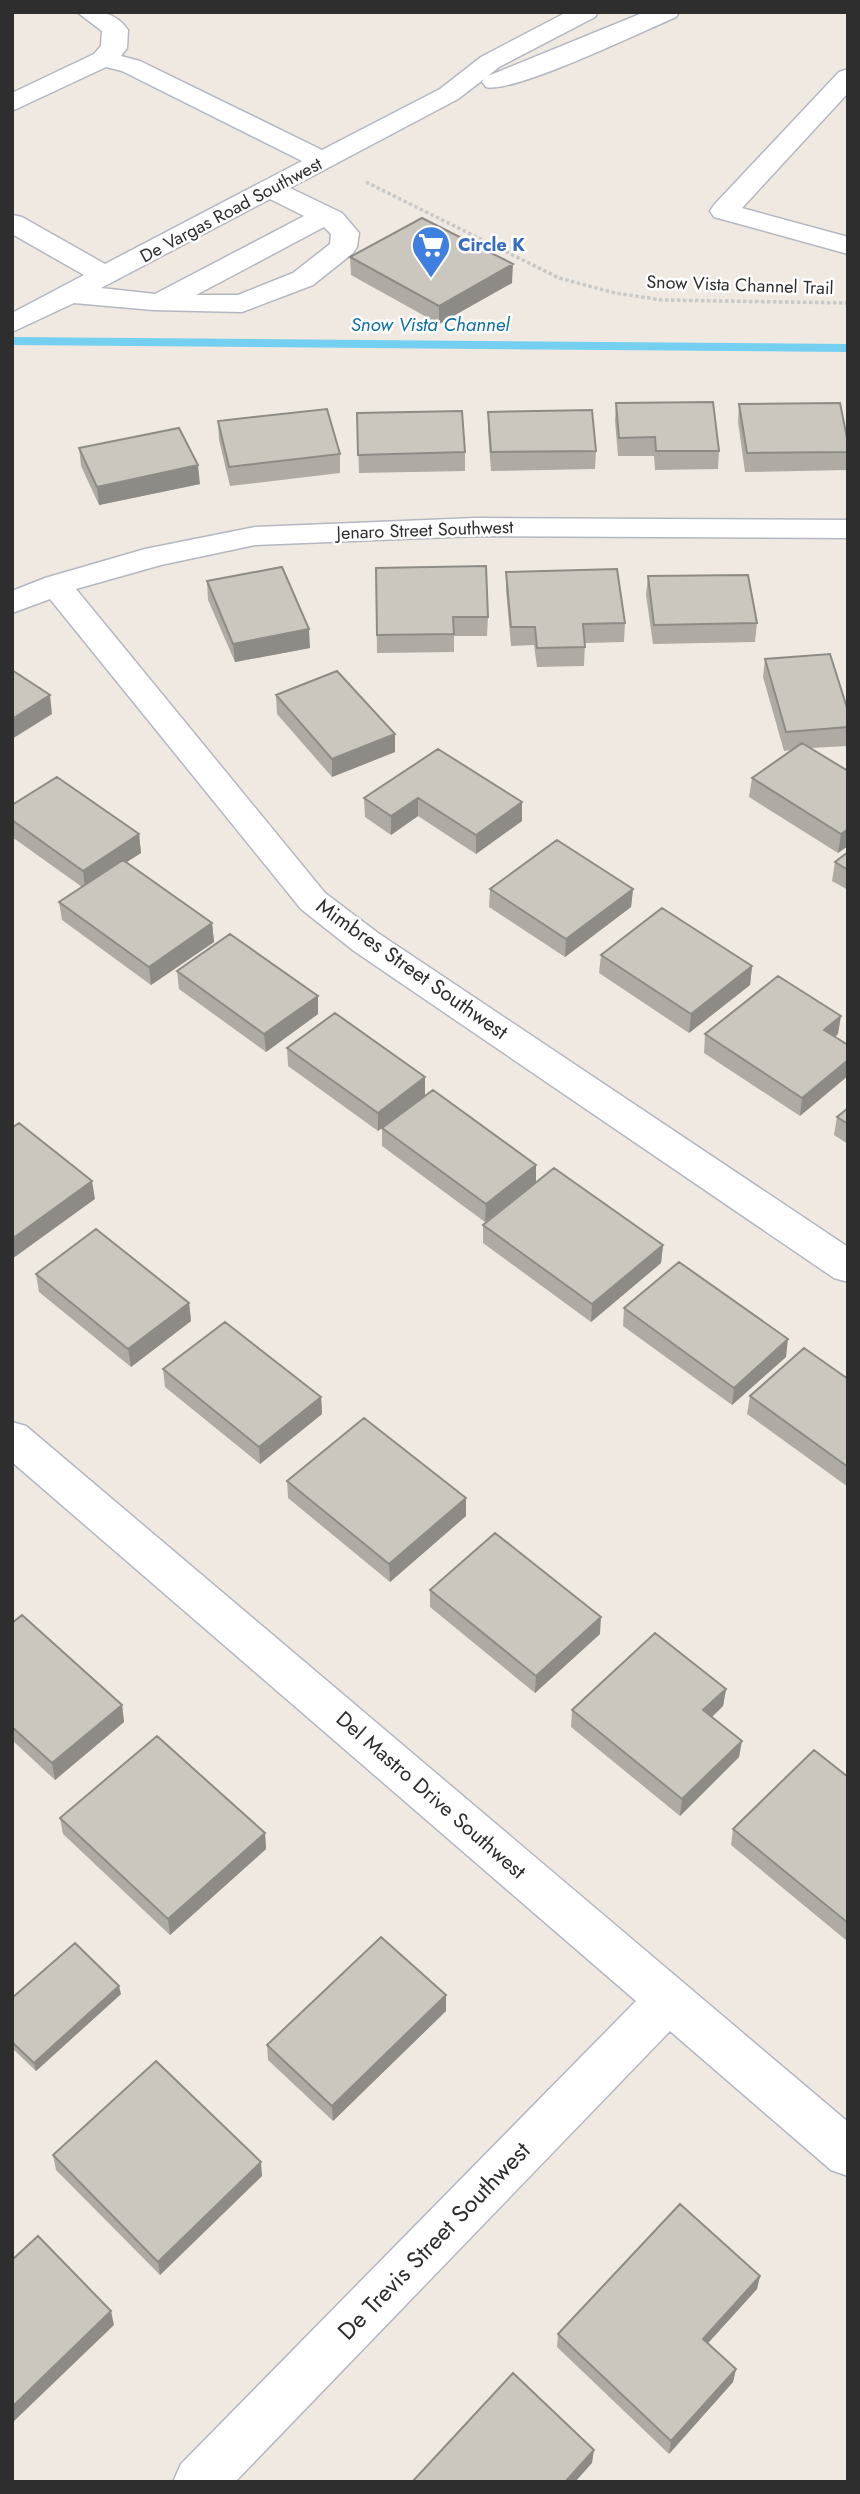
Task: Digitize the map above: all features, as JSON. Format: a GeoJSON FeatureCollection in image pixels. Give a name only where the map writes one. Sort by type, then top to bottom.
{"type":"FeatureCollection","features":[{"type":"Feature","properties":{"kind":"street"},"geometry":{"type":"LineString","coordinates":[[12,103],[103,59],[114,48],[115,30],[107,21],[89,12]]}},
{"type":"Feature","properties":{"kind":"street","name":"De Vargas Road Southwest"},"geometry":{"type":"LineString","coordinates":[[12,324],[449,94],[490,62],[586,12]]}},
{"type":"Feature","properties":{"kind":"street","name":"De Vargas Road Southwest"},"geometry":{"type":"LineString","coordinates":[[449,94],[513,78],[667,12]]}},
{"type":"Feature","properties":{"kind":"street"},"geometry":{"type":"LineString","coordinates":[[103,59],[131,66],[324,161]]}},
{"type":"Feature","properties":{"kind":"street"},"geometry":{"type":"LineString","coordinates":[[848,77],[724,211],[848,246]]}},
{"type":"Feature","properties":{"kind":"street"},"geometry":{"type":"LineString","coordinates":[[64,297],[242,304],[303,279],[343,247],[345,233],[324,216],[271,189]]}},
{"type":"Feature","properties":{"kind":"street"},"geometry":{"type":"LineString","coordinates":[[160,302],[324,216]]}},
{"type":"Feature","properties":{"kind":"street"},"geometry":{"type":"LineString","coordinates":[[12,223],[105,275]]}},
{"type":"Feature","properties":{"kind":"street","name":"Jenaro Street Southwest"},"geometry":{"type":"LineString","coordinates":[[12,603],[56,585],[156,556],[255,536],[477,527],[848,529]]}},
{"type":"Feature","properties":{"kind":"street","name":"Mimbres Street Southwest"},"geometry":{"type":"LineString","coordinates":[[56,585],[313,901],[366,942],[848,1267]]}},
{"type":"Feature","properties":{"kind":"street","name":"Del Mastro Drive Southwest"},"geometry":{"type":"LineString","coordinates":[[12,1438],[848,2153]]}},
{"type":"Feature","properties":{"kind":"street","name":"De Trevis Street Southwest"},"geometry":{"type":"LineString","coordinates":[[199,2482],[668,2001]]}},
{"type":"Feature","properties":{"kind":"path","name":"Snow Vista Channel Trail"},"geometry":{"type":"LineString","coordinates":[[324,161],[559,278],[615,293],[662,300],[848,303]]}},
{"type":"Feature","properties":{"kind":"building","name":"Circle K"},"geometry":{"type":"Polygon","coordinates":[[[422,218],[513,264],[439,306],[350,257],[422,218]]]}},
{"type":"Feature","properties":{"kind":"building"},"geometry":{"type":"Polygon","coordinates":[[[713,402],[719,451],[656,451],[655,437],[619,438],[616,403],[713,402]]]}},
{"type":"Feature","properties":{"kind":"building"},"geometry":{"type":"Polygon","coordinates":[[[840,403],[848,452],[747,453],[739,404],[840,403]]]}},
{"type":"Feature","properties":{"kind":"building"},"geometry":{"type":"Polygon","coordinates":[[[327,409],[340,454],[229,467],[218,421],[327,409]]]}},
{"type":"Feature","properties":{"kind":"building"},"geometry":{"type":"Polygon","coordinates":[[[592,410],[596,451],[491,452],[488,412],[592,410]]]}},
{"type":"Feature","properties":{"kind":"building"},"geometry":{"type":"Polygon","coordinates":[[[462,411],[465,452],[358,455],[357,413],[462,411]]]}},
{"type":"Feature","properties":{"kind":"building"},"geometry":{"type":"Polygon","coordinates":[[[179,428],[198,465],[97,487],[79,448],[179,428]]]}},
{"type":"Feature","properties":{"kind":"building"},"geometry":{"type":"Polygon","coordinates":[[[486,566],[488,617],[453,617],[454,634],[377,635],[376,568],[486,566]]]}},
{"type":"Feature","properties":{"kind":"building"},"geometry":{"type":"Polygon","coordinates":[[[282,567],[309,629],[233,644],[207,581],[282,567]]]}},
{"type":"Feature","properties":{"kind":"building"},"geometry":{"type":"Polygon","coordinates":[[[617,569],[625,623],[583,624],[585,647],[537,648],[535,627],[511,627],[506,572],[617,569]]]}},
{"type":"Feature","properties":{"kind":"building"},"geometry":{"type":"Polygon","coordinates":[[[748,575],[757,623],[654,625],[648,576],[748,575]]]}},
{"type":"Feature","properties":{"kind":"building"},"geometry":{"type":"Polygon","coordinates":[[[830,654],[848,711],[848,727],[786,732],[765,659],[830,654]]]}},
{"type":"Feature","properties":{"kind":"building"},"geometry":{"type":"Polygon","coordinates":[[[12,670],[50,695],[12,719],[12,670]]]}},
{"type":"Feature","properties":{"kind":"building"},"geometry":{"type":"Polygon","coordinates":[[[337,671],[395,734],[332,759],[276,695],[337,671]]]}},
{"type":"Feature","properties":{"kind":"building"},"geometry":{"type":"Polygon","coordinates":[[[802,743],[848,771],[848,829],[841,834],[752,778],[802,743]]]}},
{"type":"Feature","properties":{"kind":"building"},"geometry":{"type":"Polygon","coordinates":[[[438,749],[522,802],[476,835],[418,798],[391,816],[364,798],[438,749]]]}},
{"type":"Feature","properties":{"kind":"building"},"geometry":{"type":"Polygon","coordinates":[[[57,777],[139,834],[83,871],[12,820],[12,805],[57,777]]]}},
{"type":"Feature","properties":{"kind":"building"},"geometry":{"type":"Polygon","coordinates":[[[557,840],[633,889],[566,939],[490,889],[557,840]]]}},
{"type":"Feature","properties":{"kind":"building"},"geometry":{"type":"Polygon","coordinates":[[[848,852],[848,870],[835,862],[848,852]]]}},
{"type":"Feature","properties":{"kind":"building"},"geometry":{"type":"Polygon","coordinates":[[[123,860],[212,923],[149,967],[59,902],[123,860]]]}},
{"type":"Feature","properties":{"kind":"building"},"geometry":{"type":"Polygon","coordinates":[[[662,908],[752,966],[691,1014],[601,955],[662,908]]]}},
{"type":"Feature","properties":{"kind":"building"},"geometry":{"type":"Polygon","coordinates":[[[230,934],[318,996],[264,1034],[177,971],[230,934]]]}},
{"type":"Feature","properties":{"kind":"building"},"geometry":{"type":"Polygon","coordinates":[[[778,976],[841,1016],[824,1030],[848,1045],[848,1060],[802,1098],[705,1034],[778,976]]]}},
{"type":"Feature","properties":{"kind":"building"},"geometry":{"type":"Polygon","coordinates":[[[335,1013],[425,1077],[378,1113],[287,1048],[335,1013]]]}},
{"type":"Feature","properties":{"kind":"building"},"geometry":{"type":"Polygon","coordinates":[[[433,1090],[536,1165],[486,1204],[382,1128],[433,1090]]]}},
{"type":"Feature","properties":{"kind":"building"},"geometry":{"type":"Polygon","coordinates":[[[848,1108],[848,1124],[837,1117],[848,1108]]]}},
{"type":"Feature","properties":{"kind":"building"},"geometry":{"type":"Polygon","coordinates":[[[19,1123],[92,1181],[12,1239],[12,1128],[19,1123]]]}},
{"type":"Feature","properties":{"kind":"building"},"geometry":{"type":"Polygon","coordinates":[[[554,1168],[663,1245],[592,1304],[483,1225],[554,1168]]]}},
{"type":"Feature","properties":{"kind":"building"},"geometry":{"type":"Polygon","coordinates":[[[96,1229],[189,1303],[128,1349],[36,1274],[96,1229]]]}},
{"type":"Feature","properties":{"kind":"building"},"geometry":{"type":"Polygon","coordinates":[[[679,1262],[788,1339],[734,1388],[624,1308],[679,1262]]]}},
{"type":"Feature","properties":{"kind":"building"},"geometry":{"type":"Polygon","coordinates":[[[225,1322],[321,1397],[259,1447],[163,1369],[225,1322]]]}},
{"type":"Feature","properties":{"kind":"building"},"geometry":{"type":"Polygon","coordinates":[[[804,1348],[848,1379],[848,1467],[750,1396],[804,1348]]]}},
{"type":"Feature","properties":{"kind":"building"},"geometry":{"type":"Polygon","coordinates":[[[364,1418],[466,1498],[389,1564],[287,1481],[364,1418]]]}},
{"type":"Feature","properties":{"kind":"building"},"geometry":{"type":"Polygon","coordinates":[[[495,1533],[601,1617],[536,1676],[430,1590],[495,1533]]]}},
{"type":"Feature","properties":{"kind":"building"},"geometry":{"type":"Polygon","coordinates":[[[22,1615],[122,1705],[52,1763],[12,1727],[12,1623],[22,1615]]]}},
{"type":"Feature","properties":{"kind":"building"},"geometry":{"type":"Polygon","coordinates":[[[655,1633],[726,1689],[703,1710],[742,1741],[682,1799],[572,1710],[655,1633]]]}},
{"type":"Feature","properties":{"kind":"building"},"geometry":{"type":"Polygon","coordinates":[[[157,1736],[265,1833],[168,1919],[60,1818],[157,1736]]]}},
{"type":"Feature","properties":{"kind":"building"},"geometry":{"type":"Polygon","coordinates":[[[814,1750],[848,1777],[848,1923],[733,1829],[814,1750]]]}},
{"type":"Feature","properties":{"kind":"building"},"geometry":{"type":"Polygon","coordinates":[[[381,1937],[446,1995],[332,2106],[267,2045],[381,1937]]]}},
{"type":"Feature","properties":{"kind":"building"},"geometry":{"type":"Polygon","coordinates":[[[75,1943],[119,1986],[34,2063],[12,2042],[12,1998],[75,1943]]]}},
{"type":"Feature","properties":{"kind":"building"},"geometry":{"type":"Polygon","coordinates":[[[156,2061],[261,2162],[158,2262],[53,2155],[156,2061]]]}},
{"type":"Feature","properties":{"kind":"building"},"geometry":{"type":"Polygon","coordinates":[[[680,2204],[760,2276],[703,2339],[736,2369],[671,2441],[558,2334],[680,2204]]]}},
{"type":"Feature","properties":{"kind":"building"},"geometry":{"type":"Polygon","coordinates":[[[38,2236],[111,2311],[12,2407],[12,2260],[38,2236]]]}},
{"type":"Feature","properties":{"kind":"building"},"geometry":{"type":"Polygon","coordinates":[[[513,2373],[594,2450],[565,2482],[412,2482],[513,2373]]]}},
{"type":"Feature","properties":{"kind":"waterway","name":"Snow Vista Channel"},"geometry":{"type":"LineString","coordinates":[[12,341],[848,348]]}},
{"type":"Feature","properties":{"kind":"place","name":"Circle K"},"geometry":{"type":"Point","coordinates":[431,279]}}]}
